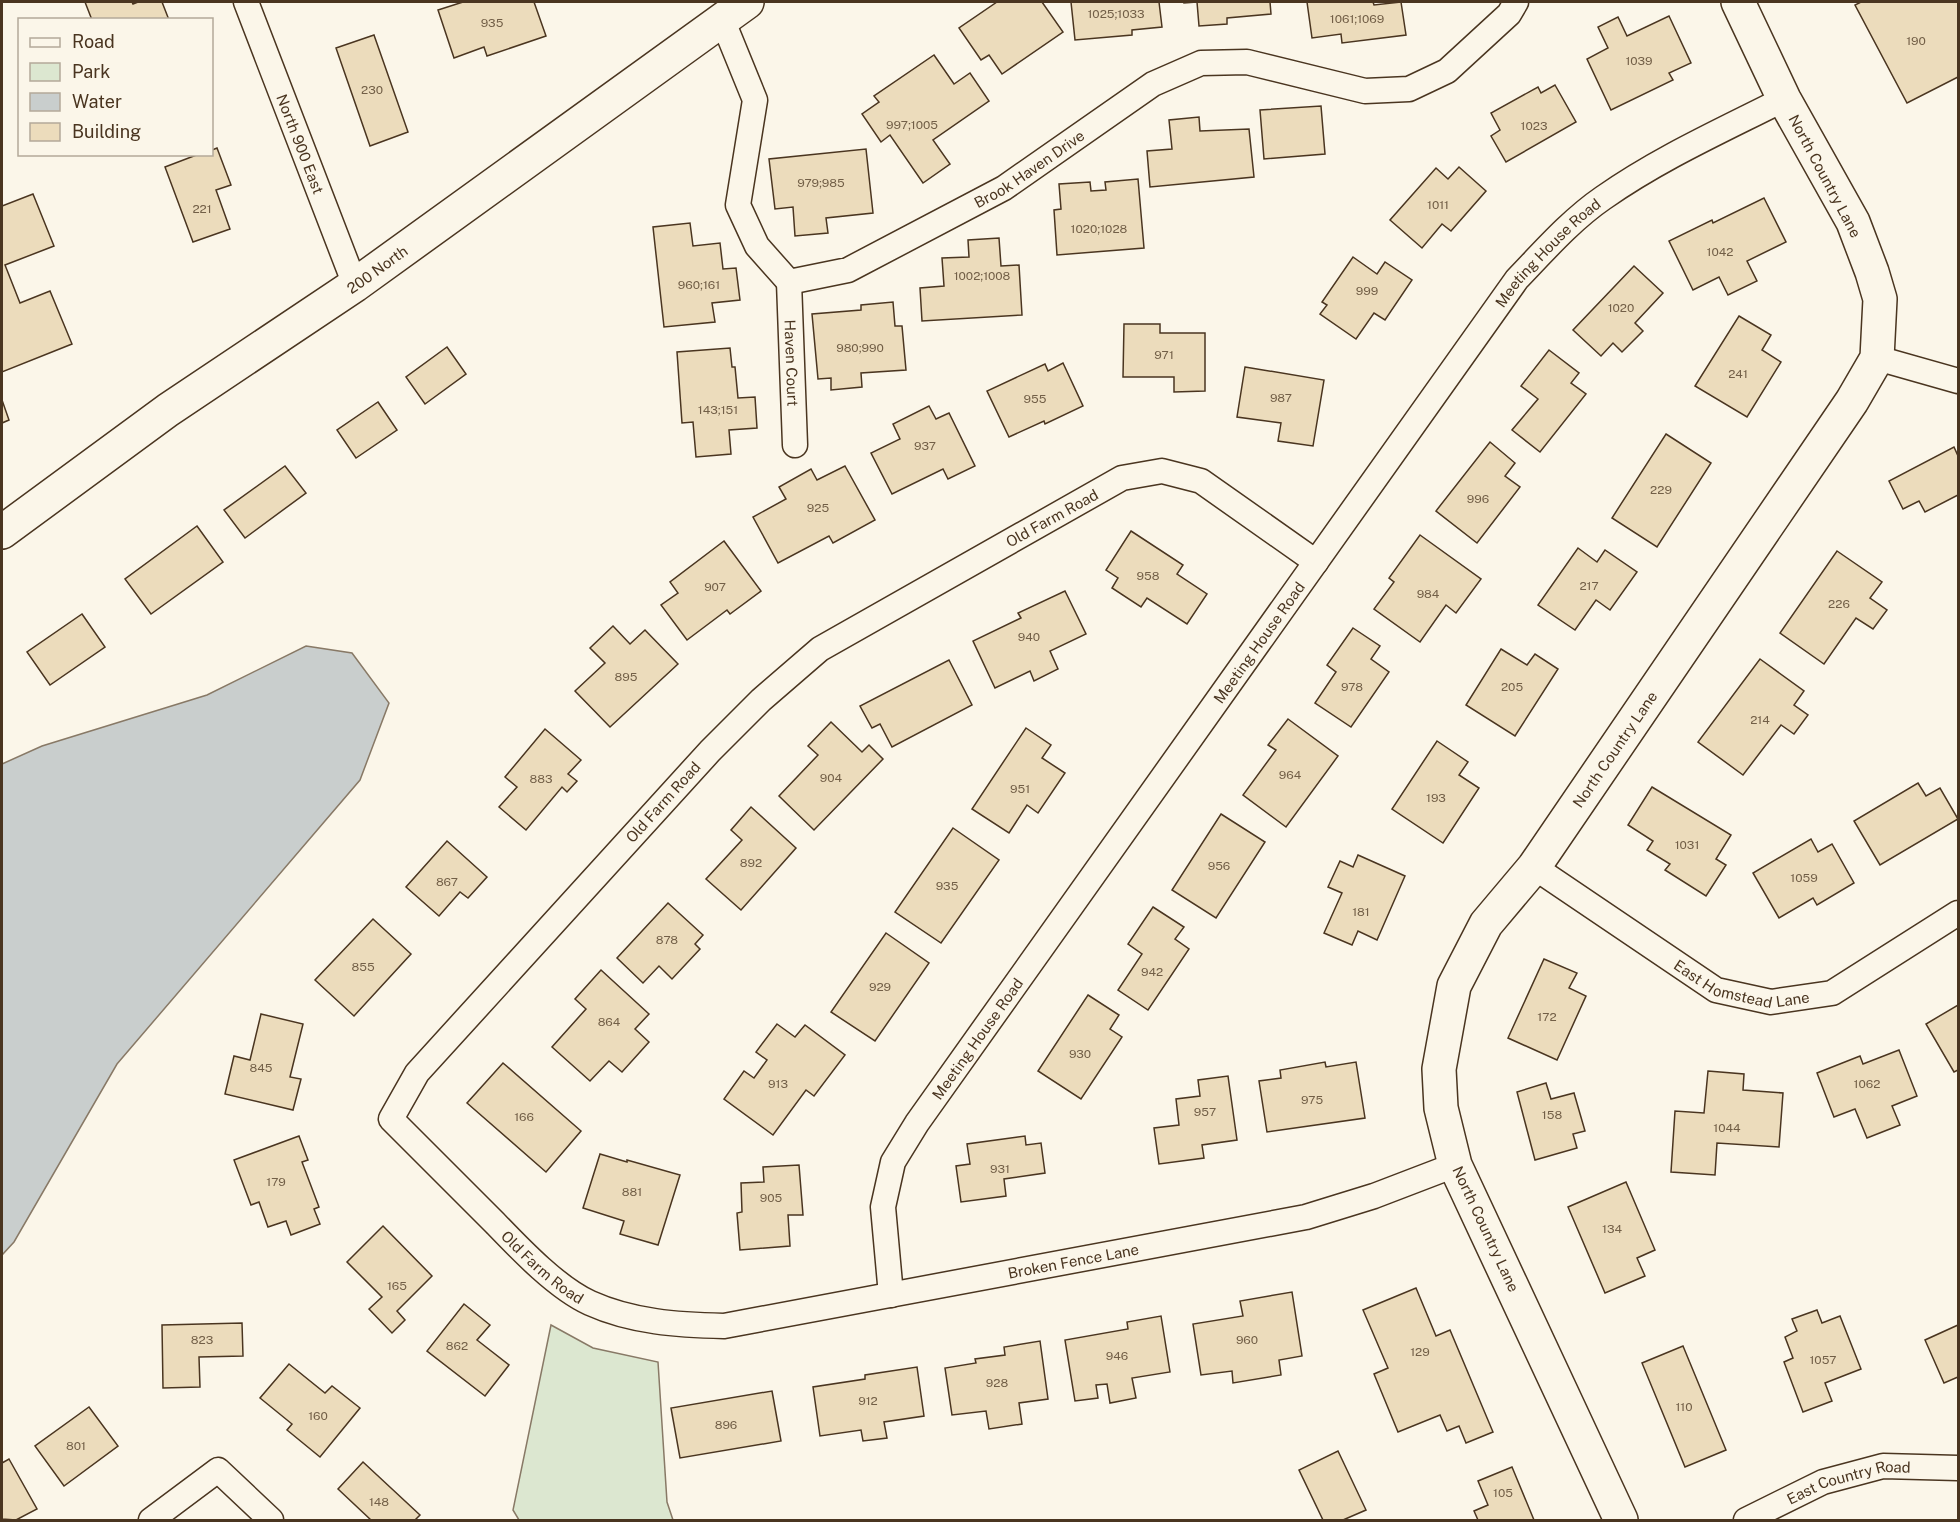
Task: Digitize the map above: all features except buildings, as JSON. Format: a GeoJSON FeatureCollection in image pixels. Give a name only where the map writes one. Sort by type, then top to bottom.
{"type":"FeatureCollection","features":[{"type":"Feature","properties":{"kind":"street","name":"North 900 East"},"geometry":{"type":"LineString","coordinates":[[246,2],[355,285]]}},
{"type":"Feature","properties":{"kind":"street","name":"Brook Haven Drive"},"geometry":{"type":"LineString","coordinates":[[789,282],[848,270],[1004,188],[1153,84],[1201,63],[1247,62],[1365,91],[1409,89],[1447,71],[1509,14],[1516,2]]}},
{"type":"Feature","properties":{"kind":"street","name":"North Country Lane"},"geometry":{"type":"LineString","coordinates":[[1621,1521],[1455,1165],[1441,1108],[1439,1069],[1454,986],[1486,924],[1534,867],[1852,401],[1877,358],[1880,299],[1853,222],[1784,99],[1738,2]]}},
{"type":"Feature","properties":{"kind":"street","name":"200 North"},"geometry":{"type":"LineString","coordinates":[[2,532],[168,410],[355,285],[735,10]]}},
{"type":"Feature","properties":{"kind":"street"},"geometry":{"type":"LineString","coordinates":[[735,10],[755,100],[738,205],[757,246],[789,282]]}},
{"type":"Feature","properties":{"kind":"street","name":"Meeting House Road"},"geometry":{"type":"LineString","coordinates":[[891,1296],[883,1207],[893,1162],[917,1123],[1517,279],[1561,233],[1602,199],[1649,168],[1784,99]]}},
{"type":"Feature","properties":{"kind":"street","name":"Haven Court"},"geometry":{"type":"LineString","coordinates":[[789,282],[795,445]]}},
{"type":"Feature","properties":{"kind":"street"},"geometry":{"type":"LineString","coordinates":[[1877,358],[1959,381]]}},
{"type":"Feature","properties":{"kind":"street","name":"Old Farm Road"},"geometry":{"type":"LineString","coordinates":[[684,1325],[631,1318],[588,1302],[553,1278],[517,1245],[391,1119],[417,1073],[710,751],[761,700],[830,643],[1122,478],[1162,471],[1201,481],[1316,562]]}},
{"type":"Feature","properties":{"kind":"street","name":"East Homstead Lane"},"geometry":{"type":"LineString","coordinates":[[1534,867],[1716,990],[1772,1002],[1832,993],[1959,913]]}},
{"type":"Feature","properties":{"kind":"street","name":"Broken Fence Lane"},"geometry":{"type":"LineString","coordinates":[[684,1325],[724,1326],[1305,1217],[1374,1196],[1455,1165]]}},
{"type":"Feature","properties":{"kind":"street","name":"East Country Road"},"geometry":{"type":"LineString","coordinates":[[1746,1521],[1823,1482],[1883,1466],[1959,1468]]}},
{"type":"Feature","properties":{"kind":"street"},"geometry":{"type":"LineString","coordinates":[[151,1521],[218,1470],[271,1521]]}},
{"type":"Feature","properties":{"kind":"green space"},"geometry":{"type":"Polygon","coordinates":[[[551,1325],[593,1348],[658,1362],[667,1502],[673,1520],[519,1520],[513,1510],[551,1325]]]}},
{"type":"Feature","properties":{"kind":"water"},"geometry":{"type":"Polygon","coordinates":[[[306,646],[352,653],[389,703],[360,780],[117,1064],[14,1242],[2,1255],[2,764],[42,746],[207,695],[306,646]]]}}]}
